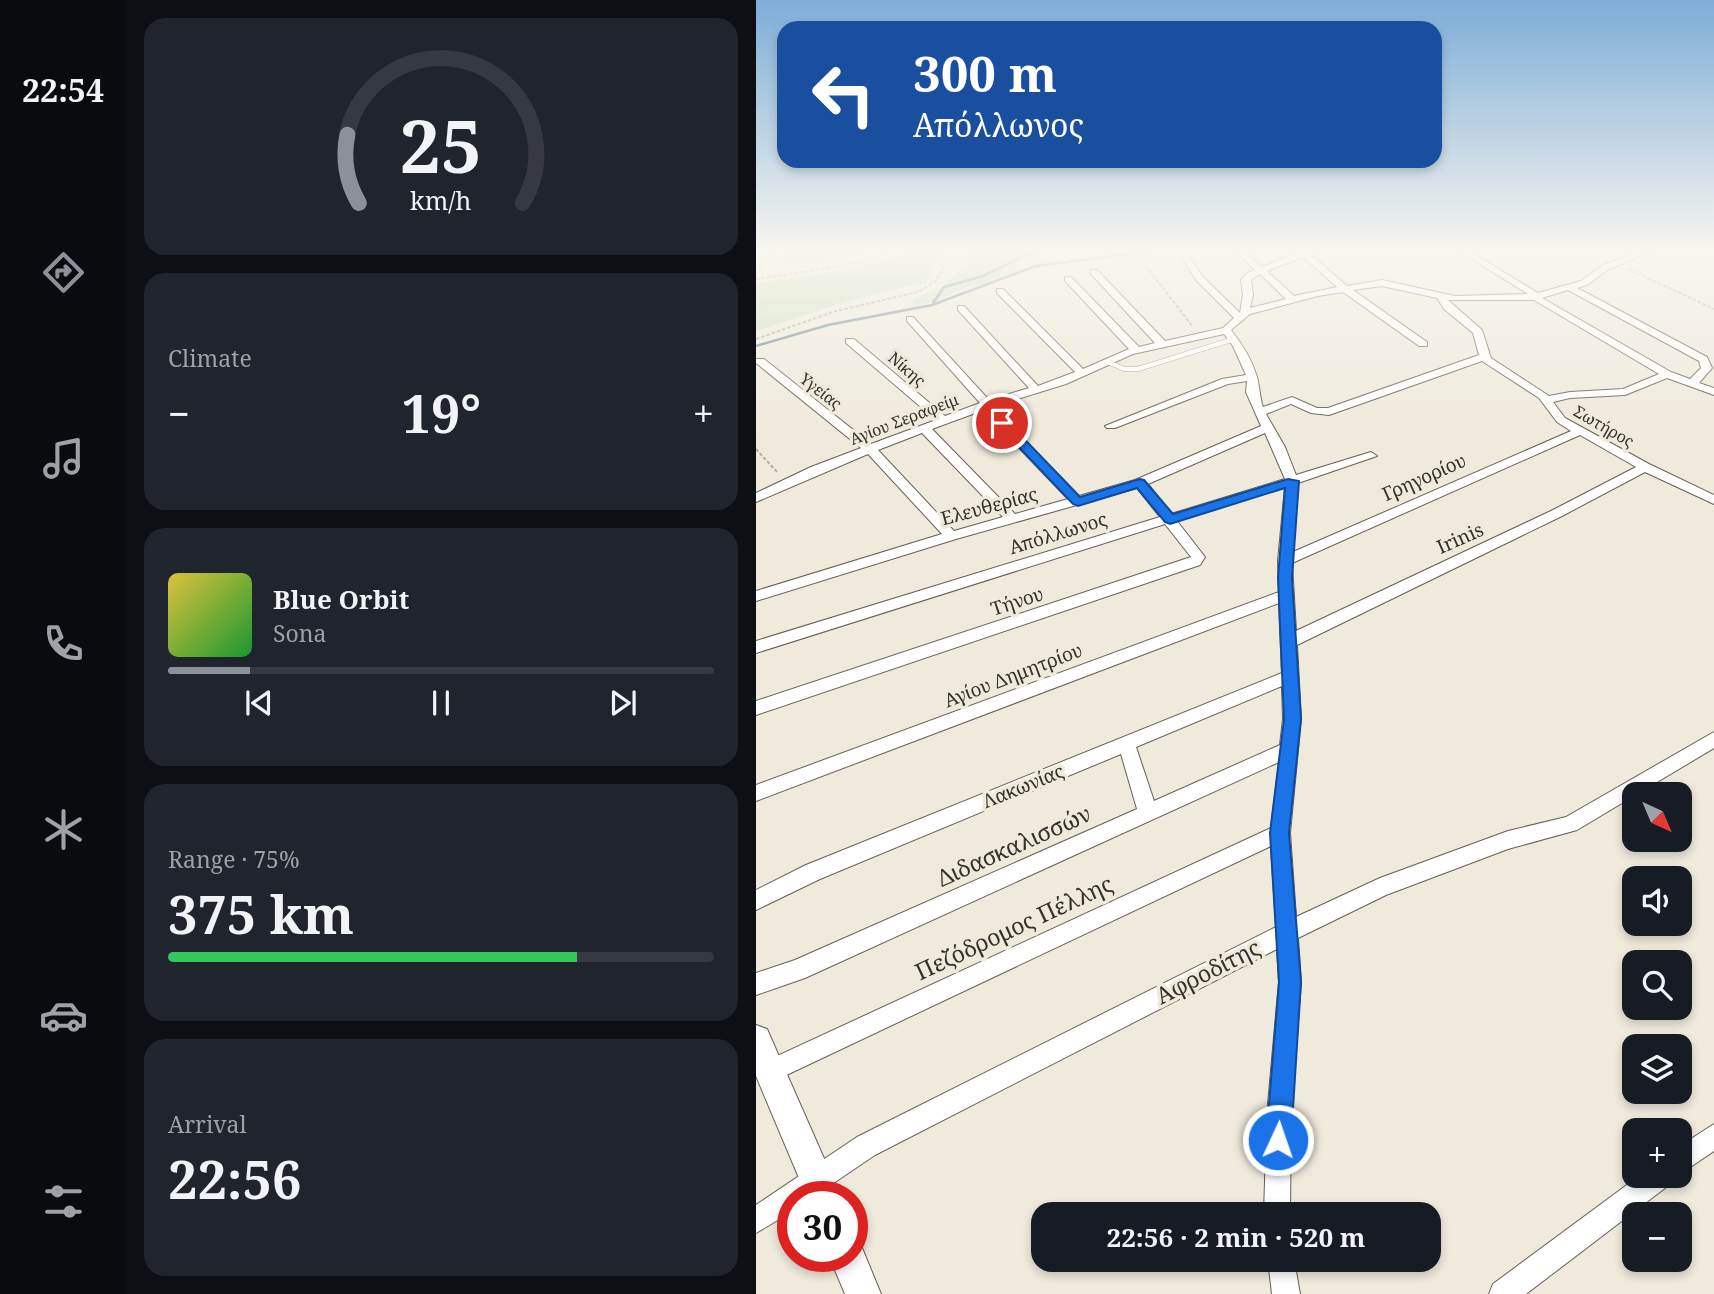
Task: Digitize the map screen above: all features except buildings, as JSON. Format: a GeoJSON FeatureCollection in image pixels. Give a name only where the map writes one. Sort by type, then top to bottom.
{"type":"FeatureCollection","features":[{"type":"Feature","properties":{"kind":"street"},"geometry":{"type":"LineString","coordinates":[[964,311],[1037,391]]}},
{"type":"Feature","properties":{"kind":"street"},"geometry":{"type":"LineString","coordinates":[[1019,311],[1083,374]]}},
{"type":"Feature","properties":{"kind":"street"},"geometry":{"type":"LineString","coordinates":[[1099,311],[1136,350]]}},
{"type":"Feature","properties":{"kind":"street"},"geometry":{"type":"LineString","coordinates":[[1131,311],[1161,343]]}},
{"type":"Feature","properties":{"kind":"street"},"geometry":{"type":"LineString","coordinates":[[1226,311],[1236,324],[1252,377],[1252,392],[1292,481],[1285,561],[1291,676],[1290,749],[1280,807],[1290,982],[1279,1127],[1277,1202]]}},
{"type":"Feature","properties":{"kind":"street"},"geometry":{"type":"LineString","coordinates":[[1236,324],[1242,311]]}},
{"type":"Feature","properties":{"kind":"street","name":"Αγίου Σεραφείμ"},"geometry":{"type":"LineString","coordinates":[[756,498],[870,449],[987,404],[1037,391],[1136,350],[1236,324],[1264,311]]}},
{"type":"Feature","properties":{"kind":"street"},"geometry":{"type":"LineString","coordinates":[[1377,311],[1423,344]]}},
{"type":"Feature","properties":{"kind":"street"},"geometry":{"type":"LineString","coordinates":[[1452,311],[1478,332],[1484,357]]}},
{"type":"Feature","properties":{"kind":"street"},"geometry":{"type":"LineString","coordinates":[[1560,311],[1667,374],[1714,392]]}},
{"type":"Feature","properties":{"kind":"street"},"geometry":{"type":"LineString","coordinates":[[1614,311],[1703,359],[1707,368],[1692,384]]}},
{"type":"Feature","properties":{"kind":"street"},"geometry":{"type":"LineString","coordinates":[[910,319],[987,404]]}},
{"type":"Feature","properties":{"kind":"street","name":"Νίκης"},"geometry":{"type":"LineString","coordinates":[[850,341],[944,421]]}},
{"type":"Feature","properties":{"kind":"street","name":"Σωτήρος"},"geometry":{"type":"LineString","coordinates":[[1484,357],[1546,400],[1562,420],[1645,467],[1714,500]]}},
{"type":"Feature","properties":{"kind":"street","name":"Ελευθερίας"},"geometry":{"type":"LineString","coordinates":[[756,596],[951,536],[1140,483],[1263,420],[1293,400],[1315,411],[1329,412],[1484,357]]}},
{"type":"Feature","properties":{"kind":"street","name":"Υγείας"},"geometry":{"type":"LineString","coordinates":[[760,361],[870,449],[951,536]]}},
{"type":"Feature","properties":{"kind":"street"},"geometry":{"type":"LineString","coordinates":[[1546,400],[1570,395],[1625,392],[1667,374]]}},
{"type":"Feature","properties":{"kind":"street"},"geometry":{"type":"LineString","coordinates":[[1111,426],[1233,379],[1252,377]]}},
{"type":"Feature","properties":{"kind":"street"},"geometry":{"type":"LineString","coordinates":[[1005,400],[1007,407],[1002,418],[1003,426],[1078,502]]}},
{"type":"Feature","properties":{"kind":"street"},"geometry":{"type":"LineString","coordinates":[[925,429],[1014,520]]}},
{"type":"Feature","properties":{"kind":"street","name":"Γρηγορίου"},"geometry":{"type":"LineString","coordinates":[[1285,561],[1580,431]]}},
{"type":"Feature","properties":{"kind":"street","name":"Απόλλωνος"},"geometry":{"type":"LineString","coordinates":[[756,646],[1371,456]]}},
{"type":"Feature","properties":{"kind":"street","name":"Irinis"},"geometry":{"type":"LineString","coordinates":[[1290,641],[1348,611],[1597,495],[1645,467]]}},
{"type":"Feature","properties":{"kind":"street","name":"Τήνου"},"geometry":{"type":"LineString","coordinates":[[756,708],[1195,562],[1198,556],[1140,483]]}},
{"type":"Feature","properties":{"kind":"street","name":"Αγίου Δημητρίου"},"geometry":{"type":"LineString","coordinates":[[756,793],[1285,595]]}},
{"type":"Feature","properties":{"kind":"street","name":"Λακωνίας"},"geometry":{"type":"LineString","coordinates":[[756,900],[813,872],[1291,676]]}},
{"type":"Feature","properties":{"kind":"street","name":"Αφροδίτης"},"geometry":{"type":"LineString","coordinates":[[828,1181],[866,1146],[1286,933],[1380,888],[1508,840],[1570,824],[1714,739]]}},
{"type":"Feature","properties":{"kind":"street"},"geometry":{"type":"LineString","coordinates":[[1126,743],[1148,813]]}},
{"type":"Feature","properties":{"kind":"street","name":"Διδασκαλισσών"},"geometry":{"type":"LineString","coordinates":[[756,984],[797,970],[1290,749]]}},
{"type":"Feature","properties":{"kind":"street","name":"Πεζόδρομος Πέλλης"},"geometry":{"type":"LineString","coordinates":[[770,1071],[1280,833]]}},
{"type":"Feature","properties":{"kind":"street"},"geometry":{"type":"LineString","coordinates":[[756,1040],[818,1181]]}},
{"type":"Feature","properties":{"kind":"street"},"geometry":{"type":"LineString","coordinates":[[1692,1152],[1714,1136]]}},
{"type":"Feature","properties":{"kind":"street"},"geometry":{"type":"LineString","coordinates":[[1503,1294],[1644,1188]]}},
{"type":"Feature","properties":{"kind":"street","name":"Αφροδίτης"},"geometry":{"type":"LineString","coordinates":[[756,1220],[777,1209]]}},
{"type":"Feature","properties":{"kind":"street"},"geometry":{"type":"LineString","coordinates":[[854,1272],[863,1294]]}},
{"type":"Feature","properties":{"kind":"street"},"geometry":{"type":"LineString","coordinates":[[1283,1272],[1286,1294]]}},
{"type":"Feature","properties":{"kind":"lane"},"geometry":{"type":"LineString","coordinates":[[1108,362],[1124,369],[1138,369],[1236,324]]}},
{"type":"Feature","properties":{"kind":"path"},"geometry":{"type":"LineString","coordinates":[[756,339],[835,311]]}},
{"type":"Feature","properties":{"kind":"path"},"geometry":{"type":"LineString","coordinates":[[1181,311],[1199,335]]}},
{"type":"Feature","properties":{"kind":"path"},"geometry":{"type":"LineString","coordinates":[[756,449],[788,483]]}},
{"type":"Feature","properties":{"kind":"green space"},"geometry":{"type":"Polygon","coordinates":[[[756,311],[816,311],[756,331],[756,311]]]}},
{"type":"Feature","properties":{"kind":"waterway"},"geometry":{"type":"LineString","coordinates":[[756,346],[828,325],[899,311]]}},
{"type":"Feature","properties":{"kind":"route"},"geometry":{"type":"LineString","coordinates":[[1002,423],[1078,502],[1140,483],[1170,519],[1292,481],[1285,595],[1290,641],[1292,719],[1280,807],[1290,982],[1278,1140]]}}]}
